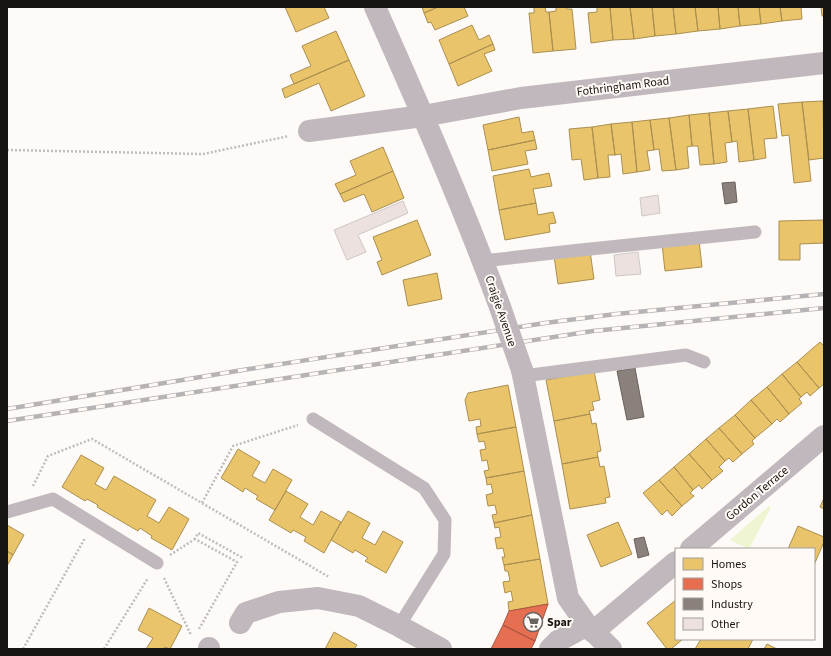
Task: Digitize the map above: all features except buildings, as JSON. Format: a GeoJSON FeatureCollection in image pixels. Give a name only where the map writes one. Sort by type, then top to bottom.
{"type":"FeatureCollection","features":[{"type":"Feature","properties":{"kind":"street","name":"Craigie Avenue"},"geometry":{"type":"LineString","coordinates":[[376,7],[483,261],[522,373],[568,598],[590,629],[611,649]]}},
{"type":"Feature","properties":{"kind":"street","name":"Fothringham Road"},"geometry":{"type":"LineString","coordinates":[[310,131],[423,116],[521,98],[824,62]]}},
{"type":"Feature","properties":{"kind":"street","name":"Gordon Terrace"},"geometry":{"type":"LineString","coordinates":[[692,548],[824,436]]}},
{"type":"Feature","properties":{"kind":"street"},"geometry":{"type":"LineString","coordinates":[[550,649],[558,641],[590,629],[675,563]]}},
{"type":"Feature","properties":{"kind":"street"},"geometry":{"type":"LineString","coordinates":[[240,623],[246,613],[279,602],[318,598],[359,606],[441,649]]}},
{"type":"Feature","properties":{"kind":"lane"},"geometry":{"type":"LineString","coordinates":[[483,261],[755,232]]}},
{"type":"Feature","properties":{"kind":"lane"},"geometry":{"type":"LineString","coordinates":[[522,373],[686,356],[704,362]]}},
{"type":"Feature","properties":{"kind":"lane"},"geometry":{"type":"LineString","coordinates":[[313,420],[424,488],[445,520],[444,554],[399,626]]}},
{"type":"Feature","properties":{"kind":"lane"},"geometry":{"type":"LineString","coordinates":[[7,512],[53,499],[157,563]]}},
{"type":"Feature","properties":{"kind":"path"},"geometry":{"type":"LineString","coordinates":[[7,150],[203,154],[310,131]]}},
{"type":"Feature","properties":{"kind":"path"},"geometry":{"type":"LineString","coordinates":[[202,503],[232,446],[313,420]]}},
{"type":"Feature","properties":{"kind":"path"},"geometry":{"type":"LineString","coordinates":[[21,508],[48,456],[92,439],[331,578]]}},
{"type":"Feature","properties":{"kind":"path"},"geometry":{"type":"LineString","coordinates":[[23,649],[93,523]]}},
{"type":"Feature","properties":{"kind":"path"},"geometry":{"type":"LineString","coordinates":[[104,649],[157,563],[195,539],[198,533],[243,558]]}},
{"type":"Feature","properties":{"kind":"path"},"geometry":{"type":"LineString","coordinates":[[157,563],[193,639],[237,562],[195,539]]}},
{"type":"Feature","properties":{"kind":"green space"},"geometry":{"type":"Polygon","coordinates":[[[769,506],[771,507],[750,548],[730,540],[769,506]]]}},
{"type":"Feature","properties":{"kind":"railway"},"geometry":{"type":"LineString","coordinates":[[7,409],[249,369],[545,323],[616,314],[824,294]]}},
{"type":"Feature","properties":{"kind":"railway"},"geometry":{"type":"LineString","coordinates":[[7,421],[593,331],[824,308]]}},
{"type":"Feature","properties":{"kind":"place","name":"Spar"},"geometry":{"type":"Point","coordinates":[533,622]}}]}
